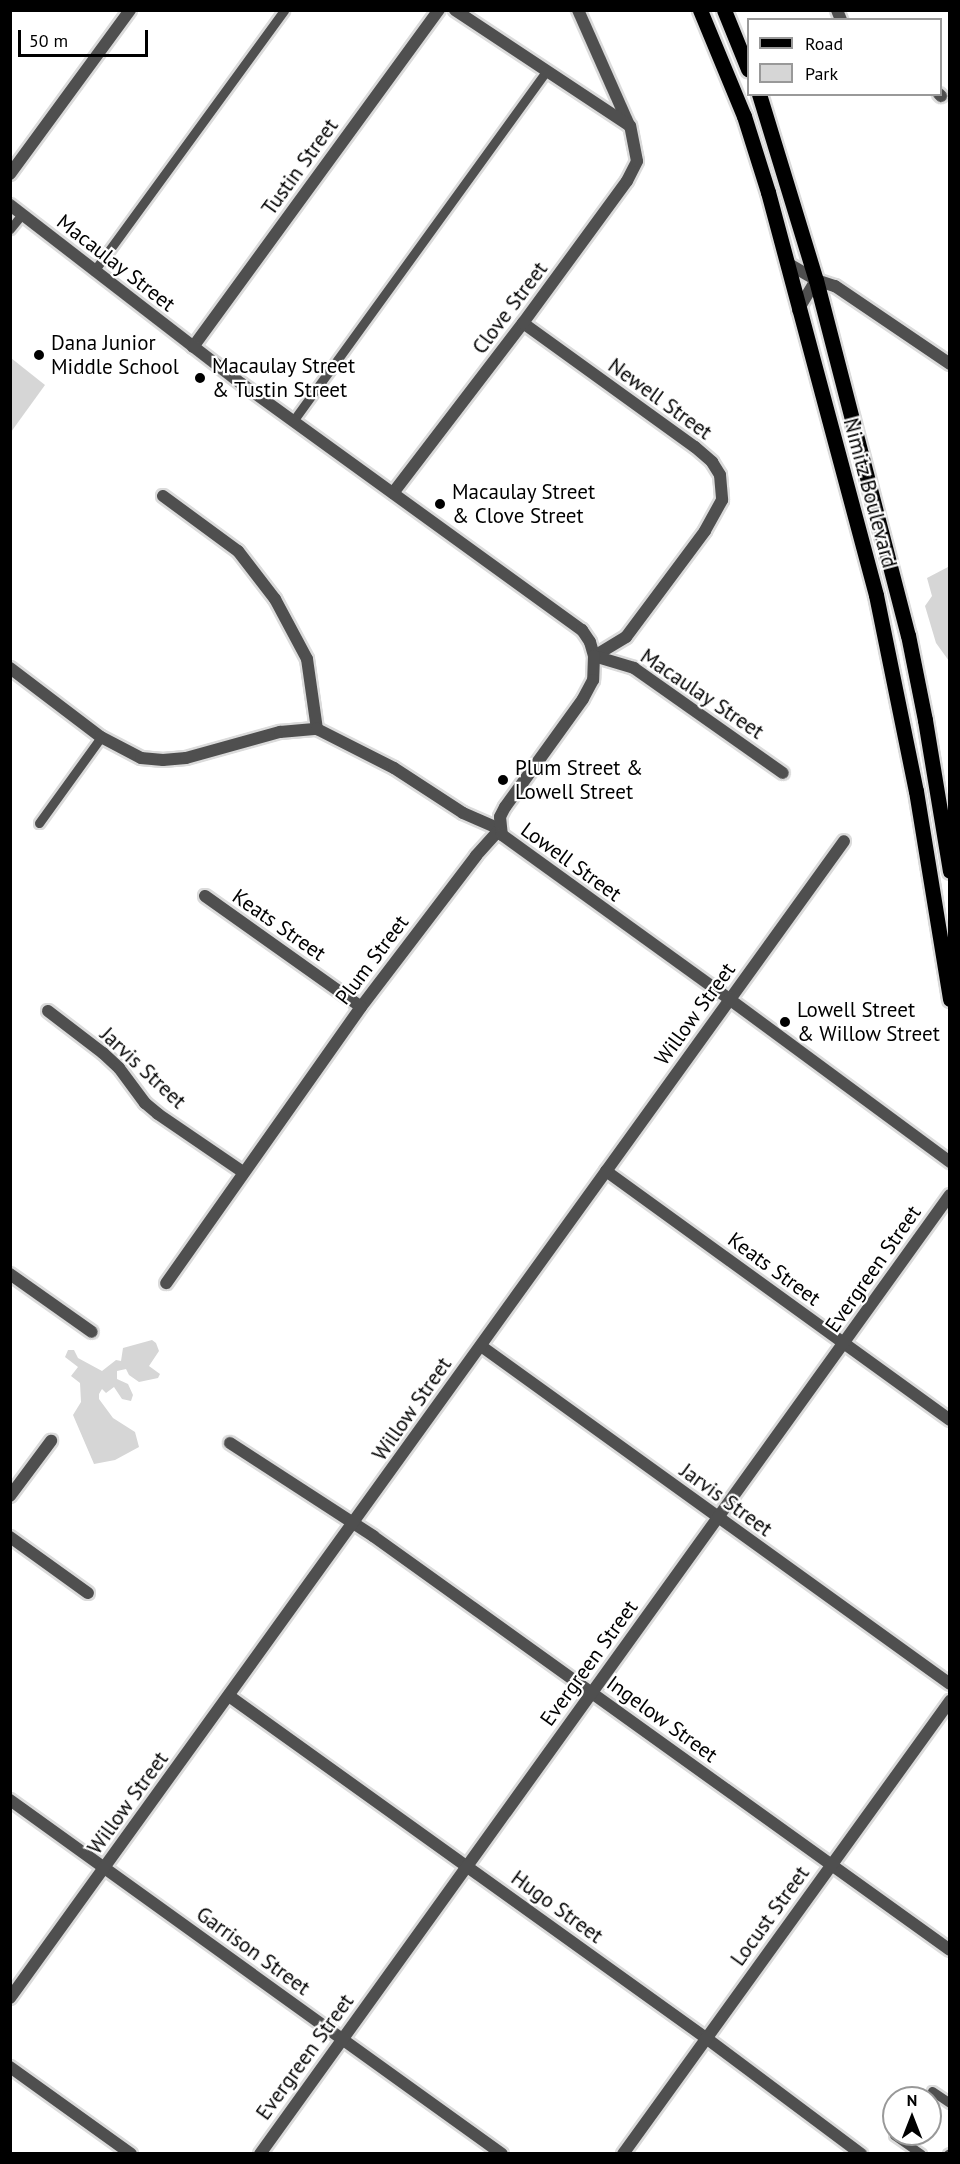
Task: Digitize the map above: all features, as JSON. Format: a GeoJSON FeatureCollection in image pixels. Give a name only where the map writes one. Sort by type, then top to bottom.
{"type":"FeatureCollection","features":[{"type":"Feature","properties":{"kind":"main road","name":"Nimitz Boulevard"},"geometry":{"type":"LineString","coordinates":[[700,10],[748,129],[787,263],[876,595],[897,689],[950,999]]}},
{"type":"Feature","properties":{"kind":"main road"},"geometry":{"type":"LineString","coordinates":[[724,10],[747,67]]}},
{"type":"Feature","properties":{"kind":"main road","name":"Nimitz Boulevard"},"geometry":{"type":"LineString","coordinates":[[760,96],[816,280],[908,635],[926,720],[950,871]]}},
{"type":"Feature","properties":{"kind":"street"},"geometry":{"type":"LineString","coordinates":[[10,174],[130,10]]}},
{"type":"Feature","properties":{"kind":"street","name":"Tustin Street"},"geometry":{"type":"LineString","coordinates":[[193,347],[439,10]]}},
{"type":"Feature","properties":{"kind":"street"},"geometry":{"type":"LineString","coordinates":[[455,10],[630,132]]}},
{"type":"Feature","properties":{"kind":"street","name":"Clove Street"},"geometry":{"type":"LineString","coordinates":[[393,493],[524,323],[627,181],[637,161],[630,132],[578,10]]}},
{"type":"Feature","properties":{"kind":"street","name":"Macaulay Street"},"geometry":{"type":"LineString","coordinates":[[10,205],[293,422],[577,626],[588,638],[594,656],[634,668],[783,773]]}},
{"type":"Feature","properties":{"kind":"street"},"geometry":{"type":"LineString","coordinates":[[787,263],[816,280],[835,286],[950,364]]}},
{"type":"Feature","properties":{"kind":"street"},"geometry":{"type":"LineString","coordinates":[[798,310],[816,280]]}},
{"type":"Feature","properties":{"kind":"street","name":"Newell Street"},"geometry":{"type":"LineString","coordinates":[[524,323],[695,447],[712,462],[720,476],[722,500],[705,531],[626,637],[594,656]]}},
{"type":"Feature","properties":{"kind":"street"},"geometry":{"type":"LineString","coordinates":[[10,668],[101,737],[127,753],[141,758],[173,760],[280,732],[317,729],[307,659],[275,599],[238,551],[164,496]]}},
{"type":"Feature","properties":{"kind":"street","name":"Plum Street"},"geometry":{"type":"LineString","coordinates":[[166,1283],[361,1007],[476,855],[500,829],[500,818],[505,807],[589,688],[594,675],[594,656]]}},
{"type":"Feature","properties":{"kind":"street","name":"Lowell Street"},"geometry":{"type":"LineString","coordinates":[[317,729],[394,768],[463,813],[500,829],[506,839],[729,999],[950,1162]]}},
{"type":"Feature","properties":{"kind":"street","name":"Willow Street"},"geometry":{"type":"LineString","coordinates":[[10,1998],[354,1524],[844,841]]}},
{"type":"Feature","properties":{"kind":"street","name":"Keats Street"},"geometry":{"type":"LineString","coordinates":[[205,896],[361,1007]]}},
{"type":"Feature","properties":{"kind":"street","name":"Jarvis Street"},"geometry":{"type":"LineString","coordinates":[[48,1011],[104,1053],[152,1108],[243,1172]]}},
{"type":"Feature","properties":{"kind":"street","name":"Keats Street"},"geometry":{"type":"LineString","coordinates":[[606,1171],[950,1420]]}},
{"type":"Feature","properties":{"kind":"street","name":"Evergreen Street"},"geometry":{"type":"LineString","coordinates":[[260,2154],[950,1195]]}},
{"type":"Feature","properties":{"kind":"street"},"geometry":{"type":"LineString","coordinates":[[10,1274],[93,1332]]}},
{"type":"Feature","properties":{"kind":"street","name":"Jarvis Street"},"geometry":{"type":"LineString","coordinates":[[481,1346],[950,1684]]}},
{"type":"Feature","properties":{"kind":"street"},"geometry":{"type":"LineString","coordinates":[[10,1496],[51,1441]]}},
{"type":"Feature","properties":{"kind":"street","name":"Ingelow Street"},"geometry":{"type":"LineString","coordinates":[[230,1443],[354,1524],[950,1950]]}},
{"type":"Feature","properties":{"kind":"street"},"geometry":{"type":"LineString","coordinates":[[10,1538],[88,1593]]}},
{"type":"Feature","properties":{"kind":"street","name":"Hugo Street"},"geometry":{"type":"LineString","coordinates":[[229,1696],[706,2038],[861,2154]]}},
{"type":"Feature","properties":{"kind":"street","name":"Locust Street"},"geometry":{"type":"LineString","coordinates":[[623,2154],[950,1701]]}},
{"type":"Feature","properties":{"kind":"street","name":"Garrison Street"},"geometry":{"type":"LineString","coordinates":[[10,1800],[502,2154]]}},
{"type":"Feature","properties":{"kind":"street"},"geometry":{"type":"LineString","coordinates":[[10,2067],[131,2154]]}},
{"type":"Feature","properties":{"kind":"lane"},"geometry":{"type":"LineString","coordinates":[[94,271],[284,10]]}},
{"type":"Feature","properties":{"kind":"lane"},"geometry":{"type":"LineString","coordinates":[[293,422],[546,72]]}},
{"type":"Feature","properties":{"kind":"lane"},"geometry":{"type":"LineString","coordinates":[[10,229],[22,214]]}},
{"type":"Feature","properties":{"kind":"lane"},"geometry":{"type":"LineString","coordinates":[[39,823],[101,737]]}},
{"type":"Feature","properties":{"kind":"green space"},"geometry":{"type":"Polygon","coordinates":[[[11,358],[45,385],[10,432],[11,358]]]}},
{"type":"Feature","properties":{"kind":"green space"},"geometry":{"type":"Polygon","coordinates":[[[950,568],[949,661],[936,643],[925,606],[932,596],[927,578],[950,568]]]}},
{"type":"Feature","properties":{"kind":"green space"},"geometry":{"type":"Polygon","coordinates":[[[152,1340],[159,1351],[149,1366],[160,1374],[158,1378],[139,1382],[129,1375],[126,1369],[117,1371],[117,1379],[128,1384],[133,1395],[131,1401],[122,1399],[114,1387],[106,1393],[102,1389],[99,1394],[99,1399],[113,1418],[135,1432],[139,1447],[115,1460],[94,1464],[73,1415],[81,1402],[80,1383],[71,1376],[78,1367],[65,1357],[68,1350],[74,1350],[78,1358],[102,1371],[116,1360],[121,1361],[123,1348],[152,1340]]]}},
{"type":"Feature","properties":{"kind":"place","name":"Dana Junior Middle School"},"geometry":{"type":"Point","coordinates":[39,355]}},
{"type":"Feature","properties":{"kind":"place","name":"Macaulay Street & Tustin Street"},"geometry":{"type":"Point","coordinates":[200,378]}},
{"type":"Feature","properties":{"kind":"place","name":"Macaulay Street & Clove Street"},"geometry":{"type":"Point","coordinates":[440,504]}},
{"type":"Feature","properties":{"kind":"place","name":"Plum Street & Lowell Street"},"geometry":{"type":"Point","coordinates":[503,780]}},
{"type":"Feature","properties":{"kind":"place","name":"Lowell Street & Willow Street"},"geometry":{"type":"Point","coordinates":[785,1022]}}]}
